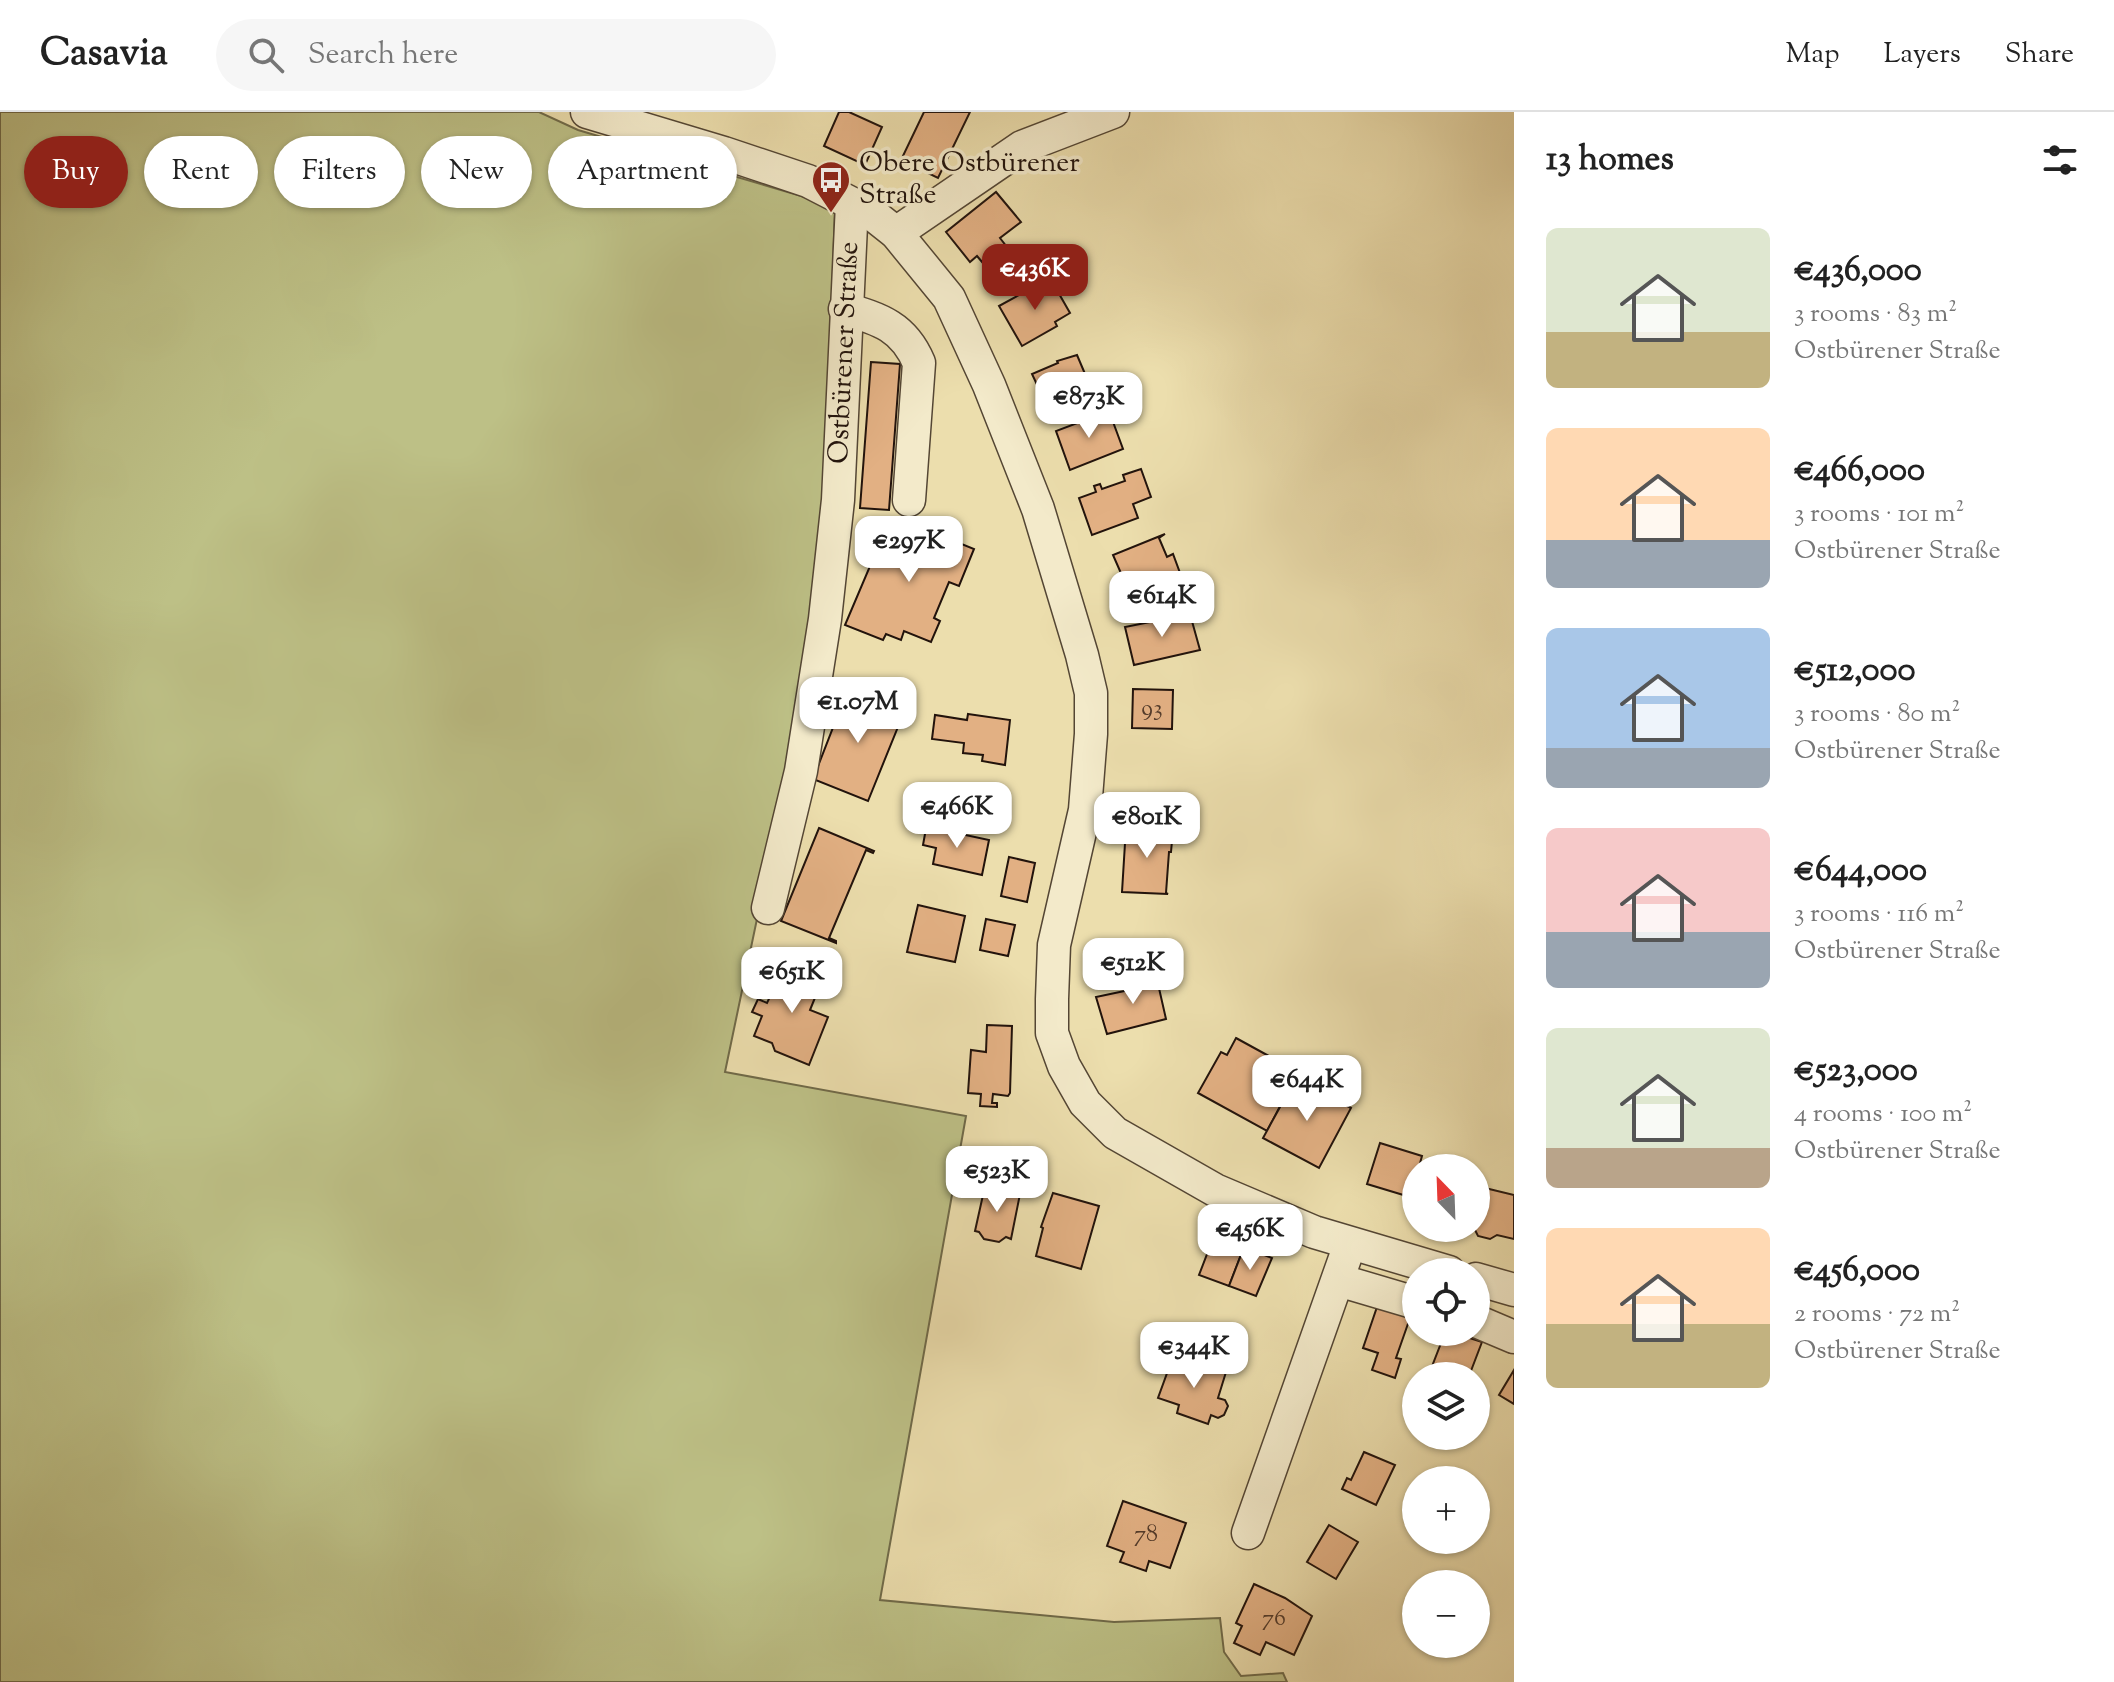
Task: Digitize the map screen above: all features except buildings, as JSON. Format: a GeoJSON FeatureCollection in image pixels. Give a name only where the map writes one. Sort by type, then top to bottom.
{"type":"FeatureCollection","features":[{"type":"Feature","properties":{"kind":"street","name":"Ostbürener Straße"},"geometry":{"type":"LineString","coordinates":[[587,112],[808,181],[872,214],[896,233],[949,298],[989,385],[1038,509],[1091,693],[1085,810],[1054,945],[1052,1033],[1064,1066],[1085,1103],[1115,1133],[1215,1190],[1314,1232],[1402,1259]]}},
{"type":"Feature","properties":{"kind":"street"},"geometry":{"type":"LineString","coordinates":[[896,233],[1022,147],[1113,112]]}},
{"type":"Feature","properties":{"kind":"street","name":"Ostbürener Straße"},"geometry":{"type":"LineString","coordinates":[[768,908],[801,771],[814,699],[838,500],[852,204]]}},
{"type":"Feature","properties":{"kind":"street"},"geometry":{"type":"LineString","coordinates":[[845,309],[878,319],[895,330],[913,348],[919,363],[909,500]]}},
{"type":"Feature","properties":{"kind":"street"},"geometry":{"type":"LineString","coordinates":[[1248,1533],[1350,1244]]}},
{"type":"Feature","properties":{"kind":"street"},"geometry":{"type":"LineString","coordinates":[[1338,1280],[1402,1299]]}},
{"type":"Feature","properties":{"kind":"street"},"geometry":{"type":"LineString","coordinates":[[1490,1283],[1514,1290]]}},
{"type":"Feature","properties":{"kind":"street"},"geometry":{"type":"LineString","coordinates":[[1490,1327],[1514,1337]]}},
{"type":"Feature","properties":{"kind":"green space"},"geometry":{"type":"Polygon","coordinates":[[[0,112],[539,112],[598,136],[548,136],[548,208],[737,208],[737,177],[835,206],[826,476],[805,689],[725,1072],[966,1116],[880,1600],[1114,1622],[1220,1618],[1224,1652],[1241,1676],[1283,1673],[1287,1682],[0,1682],[0,112]]]}},
{"type":"Feature","properties":{"kind":"place","name":"Obere Ostbürener Straße"},"geometry":{"type":"Point","coordinates":[831,214]}}]}
